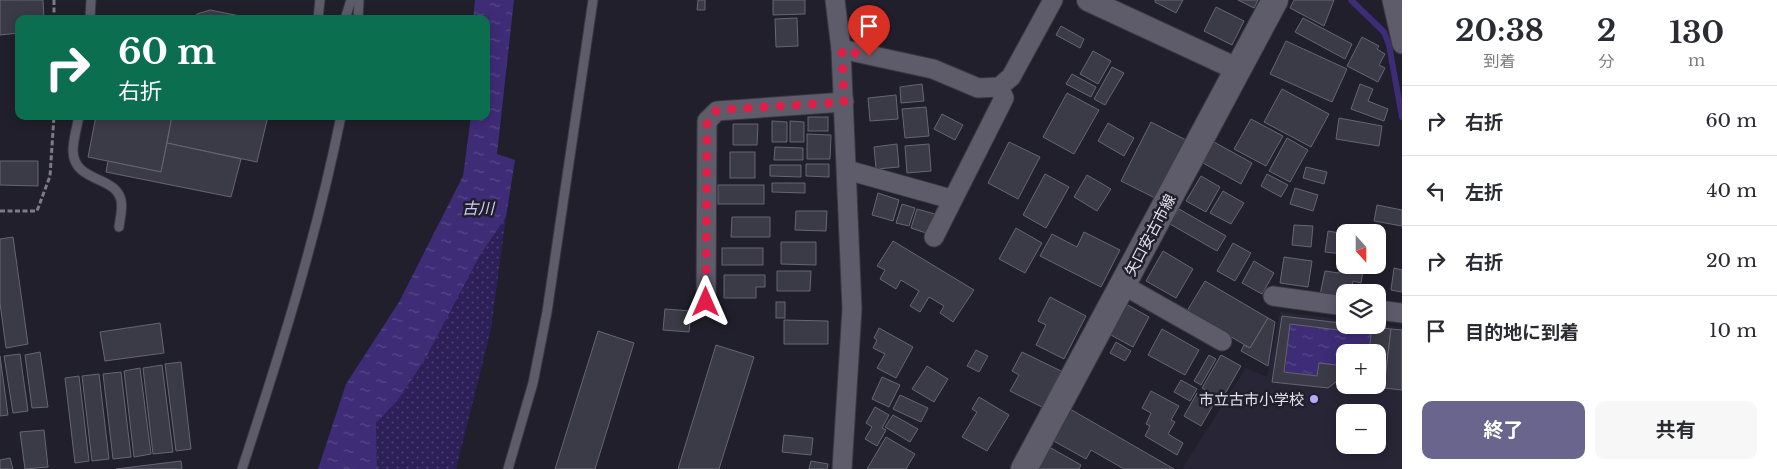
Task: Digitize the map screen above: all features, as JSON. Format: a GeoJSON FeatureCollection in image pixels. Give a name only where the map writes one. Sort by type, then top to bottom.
{"type":"FeatureCollection","features":[{"type":"Feature","properties":{"kind":"main road","name":"矢口安古市線"},"geometry":{"type":"LineString","coordinates":[[1025,469],[1275,0]]}},
{"type":"Feature","properties":{"kind":"street"},"geometry":{"type":"LineString","coordinates":[[836,0],[842,50],[852,309],[842,469]]}},
{"type":"Feature","properties":{"kind":"street"},"geometry":{"type":"LineString","coordinates":[[842,50],[933,69],[978,88],[999,87],[1011,77],[1053,0]]}},
{"type":"Feature","properties":{"kind":"street"},"geometry":{"type":"LineString","coordinates":[[1088,0],[1237,69]]}},
{"type":"Feature","properties":{"kind":"street"},"geometry":{"type":"LineString","coordinates":[[1392,0],[1402,44]]}},
{"type":"Feature","properties":{"kind":"street"},"geometry":{"type":"LineString","coordinates":[[934,237],[951,199],[1004,98],[999,87]]}},
{"type":"Feature","properties":{"kind":"street"},"geometry":{"type":"LineString","coordinates":[[706,302],[707,121],[717,110],[844,102]]}},
{"type":"Feature","properties":{"kind":"street"},"geometry":{"type":"LineString","coordinates":[[847,170],[951,199]]}},
{"type":"Feature","properties":{"kind":"street"},"geometry":{"type":"LineString","coordinates":[[1123,285],[1222,341]]}},
{"type":"Feature","properties":{"kind":"street"},"geometry":{"type":"LineString","coordinates":[[1273,296],[1336,305]]}},
{"type":"Feature","properties":{"kind":"street"},"geometry":{"type":"LineString","coordinates":[[1386,311],[1402,313]]}},
{"type":"Feature","properties":{"kind":"lane"},"geometry":{"type":"LineString","coordinates":[[90,15],[91,0]]}},
{"type":"Feature","properties":{"kind":"lane"},"geometry":{"type":"LineString","coordinates":[[318,15],[320,0]]}},
{"type":"Feature","properties":{"kind":"lane"},"geometry":{"type":"LineString","coordinates":[[346,15],[351,0]]}},
{"type":"Feature","properties":{"kind":"lane"},"geometry":{"type":"LineString","coordinates":[[358,15],[359,0]]}},
{"type":"Feature","properties":{"kind":"lane"},"geometry":{"type":"LineString","coordinates":[[508,469],[533,382],[547,312],[593,0]]}},
{"type":"Feature","properties":{"kind":"lane"},"geometry":{"type":"LineString","coordinates":[[78,120],[73,151],[78,168],[92,178],[112,186],[121,200],[119,227]]}},
{"type":"Feature","properties":{"kind":"lane"},"geometry":{"type":"LineString","coordinates":[[242,469],[286,332],[327,185],[340,120]]}},
{"type":"Feature","properties":{"kind":"path"},"geometry":{"type":"LineString","coordinates":[[54,0],[54,15]]}},
{"type":"Feature","properties":{"kind":"path"},"geometry":{"type":"LineString","coordinates":[[0,212],[37,212],[50,176],[54,120]]}},
{"type":"Feature","properties":{"kind":"shaded area"},"geometry":{"type":"Polygon","coordinates":[[[506,217],[491,329],[456,469],[377,469],[376,423],[397,401],[479,257],[506,217]]]}},
{"type":"Feature","properties":{"kind":"shaded area","name":"市立古市小学校"},"geometry":{"type":"Polygon","coordinates":[[[1280,312],[1336,319],[1336,334],[1386,334],[1386,325],[1402,327],[1402,469],[1182,469],[1246,368],[1267,377],[1280,312]]]}},
{"type":"Feature","properties":{"kind":"water","name":"古川"},"geometry":{"type":"Polygon","coordinates":[[[475,0],[514,0],[497,154],[515,160],[506,217],[479,257],[424,361],[397,401],[376,423],[377,469],[318,469],[346,384],[399,302],[463,176],[470,120],[490,120],[490,15],[473,15],[475,0]]]}},
{"type":"Feature","properties":{"kind":"water"},"geometry":{"type":"Polygon","coordinates":[[[1290,324],[1336,330],[1336,334],[1371,334],[1370,344],[1336,344],[1336,365],[1319,363],[1317,376],[1285,372],[1290,324]]]}},
{"type":"Feature","properties":{"kind":"building"},"geometry":{"type":"Polygon","coordinates":[[[0,0],[43,0],[44,15],[15,15],[15,33],[0,35],[0,0]]]}},
{"type":"Feature","properties":{"kind":"building"},"geometry":{"type":"Polygon","coordinates":[[[698,0],[705,0],[705,10],[697,10],[698,0]]]}},
{"type":"Feature","properties":{"kind":"building"},"geometry":{"type":"Polygon","coordinates":[[[773,0],[805,0],[805,14],[773,15],[773,0]]]}},
{"type":"Feature","properties":{"kind":"building"},"geometry":{"type":"Polygon","coordinates":[[[1155,0],[1183,0],[1176,13],[1155,2],[1155,0]]]}},
{"type":"Feature","properties":{"kind":"building"},"geometry":{"type":"Polygon","coordinates":[[[1238,0],[1258,0],[1254,8],[1238,0]]]}},
{"type":"Feature","properties":{"kind":"building"},"geometry":{"type":"Polygon","coordinates":[[[1294,0],[1334,0],[1324,26],[1290,8],[1294,0]]]}},
{"type":"Feature","properties":{"kind":"building"},"geometry":{"type":"Polygon","coordinates":[[[1216,7],[1244,21],[1232,45],[1204,31],[1216,7]]]}},
{"type":"Feature","properties":{"kind":"building"},"geometry":{"type":"Polygon","coordinates":[[[210,10],[235,15],[196,15],[210,10]]]}},
{"type":"Feature","properties":{"kind":"building"},"geometry":{"type":"Polygon","coordinates":[[[797,18],[798,46],[776,47],[775,19],[797,18]]]}},
{"type":"Feature","properties":{"kind":"building"},"geometry":{"type":"Polygon","coordinates":[[[1303,18],[1352,44],[1345,59],[1295,32],[1303,18]]]}},
{"type":"Feature","properties":{"kind":"building"},"geometry":{"type":"Polygon","coordinates":[[[1061,26],[1084,39],[1080,48],[1056,35],[1061,26]]]}},
{"type":"Feature","properties":{"kind":"building"},"geometry":{"type":"Polygon","coordinates":[[[1362,37],[1379,46],[1377,49],[1385,54],[1379,65],[1385,68],[1378,82],[1347,66],[1362,37]]]}},
{"type":"Feature","properties":{"kind":"building"},"geometry":{"type":"Polygon","coordinates":[[[1286,41],[1347,69],[1332,102],[1270,74],[1286,41]]]}},
{"type":"Feature","properties":{"kind":"building"},"geometry":{"type":"Polygon","coordinates":[[[1093,51],[1111,61],[1098,84],[1080,74],[1093,51]]]}},
{"type":"Feature","properties":{"kind":"building"},"geometry":{"type":"Polygon","coordinates":[[[1112,67],[1124,73],[1105,105],[1094,99],[1112,67]]]}},
{"type":"Feature","properties":{"kind":"building"},"geometry":{"type":"Polygon","coordinates":[[[1072,74],[1096,87],[1091,97],[1066,84],[1072,74]]]}},
{"type":"Feature","properties":{"kind":"building"},"geometry":{"type":"Polygon","coordinates":[[[922,84],[924,101],[901,103],[900,87],[922,84]]]}},
{"type":"Feature","properties":{"kind":"building"},"geometry":{"type":"Polygon","coordinates":[[[1360,84],[1373,89],[1368,101],[1388,109],[1384,121],[1351,109],[1360,84]]]}},
{"type":"Feature","properties":{"kind":"building"},"geometry":{"type":"Polygon","coordinates":[[[1282,89],[1329,114],[1311,147],[1264,122],[1282,89]]]}},
{"type":"Feature","properties":{"kind":"building"},"geometry":{"type":"Polygon","coordinates":[[[1067,93],[1099,110],[1074,154],[1043,137],[1067,93]]]}},
{"type":"Feature","properties":{"kind":"building"},"geometry":{"type":"Polygon","coordinates":[[[896,95],[898,119],[870,121],[868,98],[896,95]]]}},
{"type":"Feature","properties":{"kind":"building"},"geometry":{"type":"Polygon","coordinates":[[[926,107],[929,136],[905,138],[902,109],[926,107]]]}},
{"type":"Feature","properties":{"kind":"building"},"geometry":{"type":"Polygon","coordinates":[[[942,114],[963,125],[955,140],[934,129],[942,114]]]}},
{"type":"Feature","properties":{"kind":"building"},"geometry":{"type":"Polygon","coordinates":[[[808,117],[828,117],[828,131],[808,131],[808,117]]]}},
{"type":"Feature","properties":{"kind":"building"},"geometry":{"type":"Polygon","coordinates":[[[1339,118],[1382,126],[1379,146],[1336,139],[1339,118]]]}},
{"type":"Feature","properties":{"kind":"building"},"geometry":{"type":"Polygon","coordinates":[[[1251,119],[1283,136],[1266,166],[1234,149],[1251,119]]]}},
{"type":"Feature","properties":{"kind":"building"},"geometry":{"type":"Polygon","coordinates":[[[95,120],[171,120],[161,172],[88,157],[95,120]]]}},
{"type":"Feature","properties":{"kind":"building"},"geometry":{"type":"Polygon","coordinates":[[[171,120],[267,120],[257,162],[167,143],[171,120]]]}},
{"type":"Feature","properties":{"kind":"building"},"geometry":{"type":"Polygon","coordinates":[[[772,121],[787,122],[787,142],[772,142],[772,121]]]}},
{"type":"Feature","properties":{"kind":"building"},"geometry":{"type":"Polygon","coordinates":[[[790,121],[804,122],[804,142],[790,142],[790,121]]]}},
{"type":"Feature","properties":{"kind":"building"},"geometry":{"type":"Polygon","coordinates":[[[1151,122],[1186,140],[1155,198],[1121,181],[1151,122]]]}},
{"type":"Feature","properties":{"kind":"building"},"geometry":{"type":"Polygon","coordinates":[[[1108,123],[1134,138],[1124,156],[1098,141],[1108,123]]]}},
{"type":"Feature","properties":{"kind":"building"},"geometry":{"type":"Polygon","coordinates":[[[733,124],[758,124],[757,145],[733,145],[733,124]]]}},
{"type":"Feature","properties":{"kind":"building"},"geometry":{"type":"Polygon","coordinates":[[[807,134],[831,135],[830,159],[807,159],[807,134]]]}},
{"type":"Feature","properties":{"kind":"building"},"geometry":{"type":"Polygon","coordinates":[[[1287,138],[1308,150],[1290,182],[1269,171],[1287,138]]]}},
{"type":"Feature","properties":{"kind":"building"},"geometry":{"type":"Polygon","coordinates":[[[1009,142],[1040,157],[1018,199],[988,183],[1009,142]]]}},
{"type":"Feature","properties":{"kind":"building"},"geometry":{"type":"Polygon","coordinates":[[[1214,142],[1252,163],[1241,184],[1203,163],[1214,142]]]}},
{"type":"Feature","properties":{"kind":"building"},"geometry":{"type":"Polygon","coordinates":[[[167,143],[241,159],[231,197],[106,172],[108,161],[161,172],[167,143]]]}},
{"type":"Feature","properties":{"kind":"building"},"geometry":{"type":"Polygon","coordinates":[[[897,144],[899,167],[876,169],[874,147],[897,144]]]}},
{"type":"Feature","properties":{"kind":"building"},"geometry":{"type":"Polygon","coordinates":[[[929,144],[931,171],[907,173],[905,146],[929,144]]]}},
{"type":"Feature","properties":{"kind":"building"},"geometry":{"type":"Polygon","coordinates":[[[775,147],[803,148],[803,160],[774,160],[775,147]]]}},
{"type":"Feature","properties":{"kind":"building"},"geometry":{"type":"Polygon","coordinates":[[[730,152],[755,152],[755,178],[730,178],[730,152]]]}},
{"type":"Feature","properties":{"kind":"building"},"geometry":{"type":"Polygon","coordinates":[[[0,161],[38,161],[38,186],[0,185],[0,161]]]}},
{"type":"Feature","properties":{"kind":"building"},"geometry":{"type":"Polygon","coordinates":[[[806,164],[829,164],[829,177],[806,176],[806,164]]]}},
{"type":"Feature","properties":{"kind":"building"},"geometry":{"type":"Polygon","coordinates":[[[770,165],[801,165],[801,177],[770,176],[770,165]]]}},
{"type":"Feature","properties":{"kind":"building"},"geometry":{"type":"Polygon","coordinates":[[[1306,167],[1327,172],[1324,184],[1303,178],[1306,167]]]}},
{"type":"Feature","properties":{"kind":"building"},"geometry":{"type":"Polygon","coordinates":[[[1045,174],[1069,187],[1046,228],[1023,215],[1045,174]]]}},
{"type":"Feature","properties":{"kind":"building"},"geometry":{"type":"Polygon","coordinates":[[[1267,174],[1288,185],[1281,197],[1261,186],[1267,174]]]}},
{"type":"Feature","properties":{"kind":"building"},"geometry":{"type":"Polygon","coordinates":[[[1087,175],[1111,189],[1097,211],[1074,197],[1087,175]]]}},
{"type":"Feature","properties":{"kind":"building"},"geometry":{"type":"Polygon","coordinates":[[[1201,176],[1220,187],[1206,212],[1186,201],[1201,176]]]}},
{"type":"Feature","properties":{"kind":"building"},"geometry":{"type":"Polygon","coordinates":[[[772,183],[805,183],[805,193],[772,192],[772,183]]]}},
{"type":"Feature","properties":{"kind":"building"},"geometry":{"type":"Polygon","coordinates":[[[718,185],[764,185],[764,204],[718,204],[718,185]]]}},
{"type":"Feature","properties":{"kind":"building"},"geometry":{"type":"Polygon","coordinates":[[[1295,188],[1318,195],[1313,211],[1290,204],[1295,188]]]}},
{"type":"Feature","properties":{"kind":"building"},"geometry":{"type":"Polygon","coordinates":[[[1223,191],[1244,203],[1231,224],[1210,213],[1223,191]]]}},
{"type":"Feature","properties":{"kind":"building"},"geometry":{"type":"Polygon","coordinates":[[[878,193],[899,200],[893,221],[872,215],[878,193]]]}},
{"type":"Feature","properties":{"kind":"building"},"geometry":{"type":"Polygon","coordinates":[[[902,204],[915,208],[909,226],[896,223],[902,204]]]}},
{"type":"Feature","properties":{"kind":"building"},"geometry":{"type":"Polygon","coordinates":[[[1377,205],[1402,210],[1402,226],[1374,221],[1377,205]]]}},
{"type":"Feature","properties":{"kind":"building"},"geometry":{"type":"Polygon","coordinates":[[[917,209],[935,214],[929,234],[911,228],[917,209]]]}},
{"type":"Feature","properties":{"kind":"building"},"geometry":{"type":"Polygon","coordinates":[[[1179,209],[1226,236],[1217,251],[1170,224],[1179,209]]]}},
{"type":"Feature","properties":{"kind":"building"},"geometry":{"type":"Polygon","coordinates":[[[796,211],[827,211],[826,231],[795,230],[796,211]]]}},
{"type":"Feature","properties":{"kind":"building"},"geometry":{"type":"Polygon","coordinates":[[[732,217],[770,217],[770,237],[731,237],[732,217]]]}},
{"type":"Feature","properties":{"kind":"building"},"geometry":{"type":"Polygon","coordinates":[[[1294,225],[1313,226],[1311,247],[1292,245],[1294,225]]]}},
{"type":"Feature","properties":{"kind":"building"},"geometry":{"type":"Polygon","coordinates":[[[1016,228],[1042,243],[1025,273],[999,259],[1016,228]]]}},
{"type":"Feature","properties":{"kind":"building"},"geometry":{"type":"Polygon","coordinates":[[[1328,231],[1336,232],[1336,253],[1325,252],[1328,231]]]}},
{"type":"Feature","properties":{"kind":"building"},"geometry":{"type":"Polygon","coordinates":[[[1084,232],[1120,250],[1101,287],[1040,256],[1052,234],[1077,247],[1084,232]]]}},
{"type":"Feature","properties":{"kind":"building"},"geometry":{"type":"Polygon","coordinates":[[[13,237],[28,344],[6,348],[0,303],[0,239],[13,237]]]}},
{"type":"Feature","properties":{"kind":"building"},"geometry":{"type":"Polygon","coordinates":[[[893,241],[974,290],[953,322],[940,313],[944,306],[929,297],[920,312],[910,306],[919,291],[901,280],[896,289],[880,279],[885,270],[877,266],[893,241]]]}},
{"type":"Feature","properties":{"kind":"building"},"geometry":{"type":"Polygon","coordinates":[[[781,242],[816,242],[816,265],[781,264],[781,242]]]}},
{"type":"Feature","properties":{"kind":"building"},"geometry":{"type":"Polygon","coordinates":[[[1233,243],[1251,253],[1235,281],[1217,271],[1233,243]]]}},
{"type":"Feature","properties":{"kind":"building"},"geometry":{"type":"Polygon","coordinates":[[[722,248],[763,248],[763,265],[722,265],[722,248]]]}},
{"type":"Feature","properties":{"kind":"building"},"geometry":{"type":"Polygon","coordinates":[[[1163,251],[1193,269],[1176,298],[1146,281],[1163,251]]]}},
{"type":"Feature","properties":{"kind":"building"},"geometry":{"type":"Polygon","coordinates":[[[1284,257],[1312,261],[1308,287],[1280,283],[1284,257]]]}},
{"type":"Feature","properties":{"kind":"building"},"geometry":{"type":"Polygon","coordinates":[[[1254,261],[1274,273],[1262,294],[1242,283],[1254,261]]]}},
{"type":"Feature","properties":{"kind":"building"},"geometry":{"type":"Polygon","coordinates":[[[1394,268],[1402,270],[1402,292],[1391,290],[1394,268]]]}},
{"type":"Feature","properties":{"kind":"building"},"geometry":{"type":"Polygon","coordinates":[[[777,271],[811,271],[810,291],[777,291],[777,271]]]}},
{"type":"Feature","properties":{"kind":"building"},"geometry":{"type":"Polygon","coordinates":[[[1325,271],[1336,274],[1362,274],[1361,283],[1353,281],[1352,284],[1336,284],[1336,298],[1320,295],[1325,271]]]}},
{"type":"Feature","properties":{"kind":"building"},"geometry":{"type":"Polygon","coordinates":[[[724,275],[765,275],[765,287],[756,287],[756,298],[724,298],[724,275]]]}},
{"type":"Feature","properties":{"kind":"building"},"geometry":{"type":"Polygon","coordinates":[[[1205,281],[1268,318],[1250,348],[1187,311],[1205,281]]]}},
{"type":"Feature","properties":{"kind":"building"},"geometry":{"type":"Polygon","coordinates":[[[1050,297],[1086,316],[1064,359],[1036,345],[1046,325],[1038,321],[1050,297]]]}},
{"type":"Feature","properties":{"kind":"building"},"geometry":{"type":"Polygon","coordinates":[[[776,302],[785,302],[785,318],[776,318],[776,302]]]}},
{"type":"Feature","properties":{"kind":"building"},"geometry":{"type":"Polygon","coordinates":[[[1126,304],[1149,317],[1133,347],[1109,334],[1126,304]]]}},
{"type":"Feature","properties":{"kind":"building"},"geometry":{"type":"Polygon","coordinates":[[[665,309],[691,311],[689,332],[663,330],[665,309]]]}},
{"type":"Feature","properties":{"kind":"building"},"geometry":{"type":"Polygon","coordinates":[[[1282,316],[1336,322],[1336,330],[1290,324],[1284,372],[1317,376],[1319,363],[1336,365],[1336,382],[1328,388],[1272,382],[1282,316]]]}},
{"type":"Feature","properties":{"kind":"building"},"geometry":{"type":"Polygon","coordinates":[[[1268,318],[1275,322],[1268,366],[1241,351],[1244,345],[1250,348],[1268,318]]]}},
{"type":"Feature","properties":{"kind":"building"},"geometry":{"type":"Polygon","coordinates":[[[784,320],[828,321],[828,344],[784,344],[784,320]]]}},
{"type":"Feature","properties":{"kind":"building"},"geometry":{"type":"Polygon","coordinates":[[[160,323],[164,353],[105,361],[100,332],[160,323]]]}},
{"type":"Feature","properties":{"kind":"building"},"geometry":{"type":"Polygon","coordinates":[[[879,328],[913,347],[896,378],[877,368],[885,354],[873,348],[877,340],[874,338],[879,328]]]}},
{"type":"Feature","properties":{"kind":"building"},"geometry":{"type":"Polygon","coordinates":[[[1386,328],[1391,329],[1386,371],[1386,344],[1370,344],[1371,334],[1386,334],[1386,328]]]}},
{"type":"Feature","properties":{"kind":"building"},"geometry":{"type":"Polygon","coordinates":[[[1162,329],[1199,350],[1185,375],[1148,355],[1162,329]]]}},
{"type":"Feature","properties":{"kind":"building"},"geometry":{"type":"Polygon","coordinates":[[[1391,329],[1402,330],[1402,390],[1386,388],[1391,329]]]}},
{"type":"Feature","properties":{"kind":"building"},"geometry":{"type":"Polygon","coordinates":[[[598,331],[634,343],[595,469],[555,469],[598,331]]]}},
{"type":"Feature","properties":{"kind":"building"},"geometry":{"type":"Polygon","coordinates":[[[1116,342],[1131,351],[1125,361],[1110,353],[1116,342]]]}},
{"type":"Feature","properties":{"kind":"building"},"geometry":{"type":"Polygon","coordinates":[[[716,345],[754,357],[719,469],[678,469],[716,345]]]}},
{"type":"Feature","properties":{"kind":"building"},"geometry":{"type":"Polygon","coordinates":[[[976,350],[988,356],[979,372],[967,366],[976,350]]]}},
{"type":"Feature","properties":{"kind":"building"},"geometry":{"type":"Polygon","coordinates":[[[40,352],[48,407],[32,408],[25,355],[40,352]]]}},
{"type":"Feature","properties":{"kind":"building"},"geometry":{"type":"Polygon","coordinates":[[[1022,352],[1061,371],[1042,407],[1010,391],[1019,375],[1012,371],[1022,352]]]}},
{"type":"Feature","properties":{"kind":"building"},"geometry":{"type":"Polygon","coordinates":[[[20,354],[28,411],[13,413],[4,356],[20,354]]]}},
{"type":"Feature","properties":{"kind":"building"},"geometry":{"type":"Polygon","coordinates":[[[1209,355],[1216,359],[1201,385],[1194,381],[1209,355]]]}},
{"type":"Feature","properties":{"kind":"building"},"geometry":{"type":"Polygon","coordinates":[[[1221,355],[1241,366],[1222,399],[1202,388],[1221,355]]]}},
{"type":"Feature","properties":{"kind":"building"},"geometry":{"type":"Polygon","coordinates":[[[0,356],[8,415],[0,416],[0,356]]]}},
{"type":"Feature","properties":{"kind":"building"},"geometry":{"type":"Polygon","coordinates":[[[181,362],[191,449],[176,451],[165,364],[181,362]]]}},
{"type":"Feature","properties":{"kind":"building"},"geometry":{"type":"Polygon","coordinates":[[[162,365],[173,452],[153,454],[143,368],[162,365]]]}},
{"type":"Feature","properties":{"kind":"building"},"geometry":{"type":"Polygon","coordinates":[[[927,366],[948,379],[934,402],[912,389],[927,366]]]}},
{"type":"Feature","properties":{"kind":"building"},"geometry":{"type":"Polygon","coordinates":[[[140,368],[151,454],[134,457],[124,371],[140,368]]]}},
{"type":"Feature","properties":{"kind":"building"},"geometry":{"type":"Polygon","coordinates":[[[121,372],[131,457],[113,459],[103,374],[121,372]]]}},
{"type":"Feature","properties":{"kind":"building"},"geometry":{"type":"Polygon","coordinates":[[[99,374],[109,459],[92,461],[82,376],[99,374]]]}},
{"type":"Feature","properties":{"kind":"building"},"geometry":{"type":"Polygon","coordinates":[[[79,376],[89,461],[75,463],[65,378],[79,376]]]}},
{"type":"Feature","properties":{"kind":"building"},"geometry":{"type":"Polygon","coordinates":[[[882,377],[900,385],[889,407],[872,399],[882,377]]]}},
{"type":"Feature","properties":{"kind":"building"},"geometry":{"type":"Polygon","coordinates":[[[1181,380],[1197,389],[1190,401],[1174,392],[1181,380]]]}},
{"type":"Feature","properties":{"kind":"building"},"geometry":{"type":"Polygon","coordinates":[[[1151,391],[1179,406],[1171,420],[1175,422],[1168,434],[1183,443],[1177,455],[1145,436],[1150,426],[1146,424],[1151,413],[1142,408],[1151,391]]]}},
{"type":"Feature","properties":{"kind":"building"},"geometry":{"type":"Polygon","coordinates":[[[1197,393],[1215,402],[1201,426],[1184,416],[1197,393]]]}},
{"type":"Feature","properties":{"kind":"building"},"geometry":{"type":"Polygon","coordinates":[[[900,395],[928,408],[921,422],[893,409],[900,395]]]}},
{"type":"Feature","properties":{"kind":"building"},"geometry":{"type":"Polygon","coordinates":[[[979,397],[1009,415],[987,451],[962,437],[977,412],[972,409],[979,397]]]}},
{"type":"Feature","properties":{"kind":"building"},"geometry":{"type":"Polygon","coordinates":[[[875,407],[889,415],[882,428],[886,430],[877,446],[865,439],[872,427],[866,423],[875,407]]]}},
{"type":"Feature","properties":{"kind":"building"},"geometry":{"type":"Polygon","coordinates":[[[1070,409],[1174,469],[1124,469],[1091,450],[1086,459],[1052,440],[1070,409]]]}},
{"type":"Feature","properties":{"kind":"building"},"geometry":{"type":"Polygon","coordinates":[[[893,415],[918,429],[910,442],[885,427],[893,415]]]}},
{"type":"Feature","properties":{"kind":"building"},"geometry":{"type":"Polygon","coordinates":[[[44,430],[48,467],[25,469],[20,432],[44,430]]]}},
{"type":"Feature","properties":{"kind":"building"},"geometry":{"type":"Polygon","coordinates":[[[784,435],[813,438],[811,455],[782,452],[784,435]]]}},
{"type":"Feature","properties":{"kind":"building"},"geometry":{"type":"Polygon","coordinates":[[[886,437],[915,454],[906,469],[867,469],[886,437]]]}},
{"type":"Feature","properties":{"kind":"building"},"geometry":{"type":"Polygon","coordinates":[[[1049,447],[1081,465],[1079,469],[1036,469],[1049,447]]]}},
{"type":"Feature","properties":{"kind":"building"},"geometry":{"type":"Polygon","coordinates":[[[10,458],[13,469],[0,469],[0,460],[10,458]]]}},
{"type":"Feature","properties":{"kind":"building"},"geometry":{"type":"Polygon","coordinates":[[[181,461],[182,469],[116,469],[181,461]]]}},
{"type":"Feature","properties":{"kind":"building"},"geometry":{"type":"Polygon","coordinates":[[[811,461],[828,464],[827,469],[809,469],[811,461]]]}},
{"type":"Feature","properties":{"kind":"waterway"},"geometry":{"type":"LineString","coordinates":[[1351,0],[1384,32],[1389,45],[1402,117]]}},
{"type":"Feature","properties":{"kind":"place","name":"市立古市小学校"},"geometry":{"type":"Point","coordinates":[1314,399]}},
{"type":"Feature","properties":{"kind":"route"},"geometry":{"type":"LineString","coordinates":[[706,302],[707,121],[717,110],[844,102],[842,50],[869,56]]}}]}
